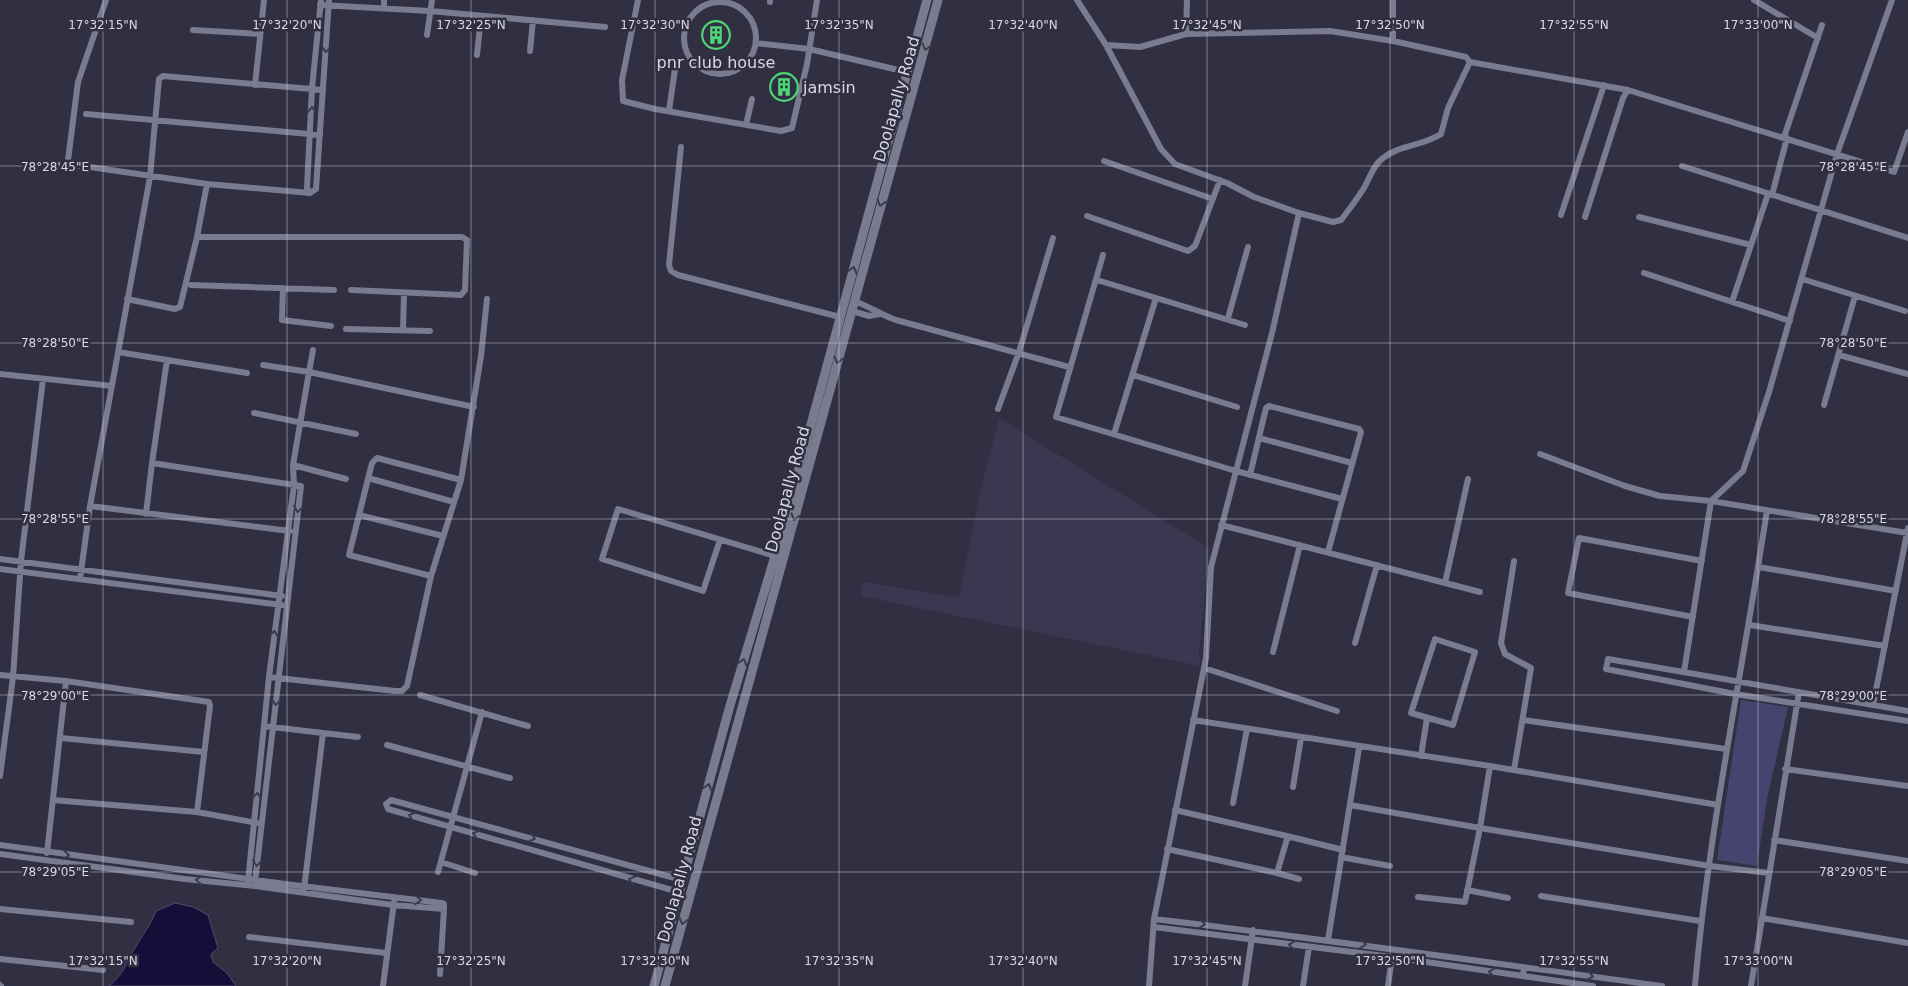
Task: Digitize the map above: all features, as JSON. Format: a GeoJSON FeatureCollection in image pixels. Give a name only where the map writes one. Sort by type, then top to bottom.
{"type":"FeatureCollection","features":[{"type":"Feature","properties":{"kind":"main road","name":"Doolapally Road"},"geometry":{"type":"LineString","coordinates":[[654,986],[728,709],[775,556],[927,0]]}},
{"type":"Feature","properties":{"kind":"main road","name":"Doolapally Road"},"geometry":{"type":"LineString","coordinates":[[665,986],[938,0]]}},
{"type":"Feature","properties":{"kind":"main road"},"geometry":{"type":"LineString","coordinates":[[901,97],[910,100]]}},
{"type":"Feature","properties":{"kind":"main road"},"geometry":{"type":"LineString","coordinates":[[703,804],[714,806]]}},
{"type":"Feature","properties":{"kind":"street"},"geometry":{"type":"LineString","coordinates":[[106,0],[78,82],[69,164],[207,184],[313,191]]}},
{"type":"Feature","properties":{"kind":"street"},"geometry":{"type":"LineString","coordinates":[[255,85],[264,0]]}},
{"type":"Feature","properties":{"kind":"street"},"geometry":{"type":"LineString","coordinates":[[384,0],[384,9]]}},
{"type":"Feature","properties":{"kind":"street"},"geometry":{"type":"LineString","coordinates":[[427,35],[432,0]]}},
{"type":"Feature","properties":{"kind":"street"},"geometry":{"type":"LineString","coordinates":[[638,0],[622,80],[623,101],[668,112],[781,131],[792,128],[809,49],[816,0]]}},
{"type":"Feature","properties":{"kind":"street"},"geometry":{"type":"LineString","coordinates":[[1077,0],[1106,45],[1161,150],[1175,164],[1220,180],[1254,198],[1299,214],[1333,222],[1341,220],[1382,158],[1395,151],[1429,142],[1441,134],[1448,108],[1470,62]]}},
{"type":"Feature","properties":{"kind":"street"},"geometry":{"type":"LineString","coordinates":[[1186,34],[1187,0]]}},
{"type":"Feature","properties":{"kind":"street"},"geometry":{"type":"LineString","coordinates":[[1393,0],[1393,41]]}},
{"type":"Feature","properties":{"kind":"street"},"geometry":{"type":"LineString","coordinates":[[1754,0],[1818,38]]}},
{"type":"Feature","properties":{"kind":"street"},"geometry":{"type":"LineString","coordinates":[[1684,672],[1711,501],[1743,471],[1790,320],[1837,154],[1892,0]]}},
{"type":"Feature","properties":{"kind":"street"},"geometry":{"type":"LineString","coordinates":[[313,191],[320,135],[329,2]]}},
{"type":"Feature","properties":{"kind":"street"},"geometry":{"type":"LineString","coordinates":[[313,191],[307,188],[312,88],[321,3],[329,2],[384,9],[430,11],[605,27]]}},
{"type":"Feature","properties":{"kind":"street"},"geometry":{"type":"LineString","coordinates":[[710,3],[728,3],[744,10],[752,20],[756,31],[756,43],[753,55],[746,64],[736,71],[713,74],[702,70],[692,62],[686,52],[685,28],[690,17],[699,8],[710,3]]}},
{"type":"Feature","properties":{"kind":"street"},"geometry":{"type":"LineString","coordinates":[[477,55],[481,16]]}},
{"type":"Feature","properties":{"kind":"street"},"geometry":{"type":"LineString","coordinates":[[530,51],[533,20]]}},
{"type":"Feature","properties":{"kind":"street"},"geometry":{"type":"LineString","coordinates":[[1732,302],[1770,194],[1822,25]]}},
{"type":"Feature","properties":{"kind":"street"},"geometry":{"type":"LineString","coordinates":[[193,30],[260,34]]}},
{"type":"Feature","properties":{"kind":"street"},"geometry":{"type":"LineString","coordinates":[[1106,45],[1140,48],[1186,34],[1330,31],[1393,41],[1466,57],[1470,62],[1628,90],[1894,172],[1908,132]]}},
{"type":"Feature","properties":{"kind":"street"},"geometry":{"type":"LineString","coordinates":[[756,43],[809,49],[907,72]]}},
{"type":"Feature","properties":{"kind":"street"},"geometry":{"type":"LineString","coordinates":[[668,112],[675,68]]}},
{"type":"Feature","properties":{"kind":"street"},"geometry":{"type":"LineString","coordinates":[[80,580],[90,506],[150,177],[157,82],[161,77],[323,90]]}},
{"type":"Feature","properties":{"kind":"street"},"geometry":{"type":"LineString","coordinates":[[1561,215],[1604,86]]}},
{"type":"Feature","properties":{"kind":"street"},"geometry":{"type":"LineString","coordinates":[[1585,217],[1623,98],[1628,90]]}},
{"type":"Feature","properties":{"kind":"street"},"geometry":{"type":"LineString","coordinates":[[746,125],[752,99]]}},
{"type":"Feature","properties":{"kind":"street"},"geometry":{"type":"LineString","coordinates":[[86,114],[320,135]]}},
{"type":"Feature","properties":{"kind":"street"},"geometry":{"type":"LineString","coordinates":[[681,147],[669,265],[671,271],[678,275],[840,317]]}},
{"type":"Feature","properties":{"kind":"street"},"geometry":{"type":"LineString","coordinates":[[1104,161],[1212,199]]}},
{"type":"Feature","properties":{"kind":"street"},"geometry":{"type":"LineString","coordinates":[[1682,166],[1908,238]]}},
{"type":"Feature","properties":{"kind":"street"},"geometry":{"type":"LineString","coordinates":[[1087,216],[1188,251],[1195,246],[1220,180]]}},
{"type":"Feature","properties":{"kind":"street"},"geometry":{"type":"LineString","coordinates":[[127,299],[178,309],[188,284],[207,184]]}},
{"type":"Feature","properties":{"kind":"street"},"geometry":{"type":"LineString","coordinates":[[1156,986],[1149,986],[1154,918],[1204,668],[1211,566],[1272,334],[1299,214]]}},
{"type":"Feature","properties":{"kind":"street"},"geometry":{"type":"LineString","coordinates":[[1639,217],[1751,245]]}},
{"type":"Feature","properties":{"kind":"street"},"geometry":{"type":"LineString","coordinates":[[197,237],[462,237],[467,240],[465,290],[461,295],[404,294],[351,290]]}},
{"type":"Feature","properties":{"kind":"street"},"geometry":{"type":"LineString","coordinates":[[998,409],[1019,352],[1053,238]]}},
{"type":"Feature","properties":{"kind":"street"},"geometry":{"type":"LineString","coordinates":[[1228,318],[1248,247]]}},
{"type":"Feature","properties":{"kind":"street"},"geometry":{"type":"LineString","coordinates":[[1103,255],[1056,417],[1236,471],[1342,499]]}},
{"type":"Feature","properties":{"kind":"street"},"geometry":{"type":"LineString","coordinates":[[1644,273],[1790,320]]}},
{"type":"Feature","properties":{"kind":"street"},"geometry":{"type":"LineString","coordinates":[[1802,279],[1905,311]]}},
{"type":"Feature","properties":{"kind":"street"},"geometry":{"type":"LineString","coordinates":[[1096,280],[1228,318],[1246,325]]}},
{"type":"Feature","properties":{"kind":"street"},"geometry":{"type":"LineString","coordinates":[[188,284],[334,290]]}},
{"type":"Feature","properties":{"kind":"street"},"geometry":{"type":"LineString","coordinates":[[283,288],[282,320],[331,326]]}},
{"type":"Feature","properties":{"kind":"street"},"geometry":{"type":"LineString","coordinates":[[403,330],[404,294]]}},
{"type":"Feature","properties":{"kind":"street"},"geometry":{"type":"LineString","coordinates":[[1824,405],[1855,296]]}},
{"type":"Feature","properties":{"kind":"street"},"geometry":{"type":"LineString","coordinates":[[1114,434],[1156,298]]}},
{"type":"Feature","properties":{"kind":"street"},"geometry":{"type":"LineString","coordinates":[[269,677],[402,691],[407,686],[431,576],[461,480],[474,407],[487,299]]}},
{"type":"Feature","properties":{"kind":"street"},"geometry":{"type":"LineString","coordinates":[[854,301],[871,307],[880,314],[1069,367]]}},
{"type":"Feature","properties":{"kind":"street"},"geometry":{"type":"LineString","coordinates":[[852,311],[869,316],[880,314]]}},
{"type":"Feature","properties":{"kind":"street"},"geometry":{"type":"LineString","coordinates":[[346,329],[430,331]]}},
{"type":"Feature","properties":{"kind":"street"},"geometry":{"type":"LineString","coordinates":[[255,883],[264,726],[269,677],[294,485],[293,465],[313,350]]}},
{"type":"Feature","properties":{"kind":"street"},"geometry":{"type":"LineString","coordinates":[[118,352],[247,373]]}},
{"type":"Feature","properties":{"kind":"street"},"geometry":{"type":"LineString","coordinates":[[1838,354],[1908,374]]}},
{"type":"Feature","properties":{"kind":"street"},"geometry":{"type":"LineString","coordinates":[[146,514],[167,360]]}},
{"type":"Feature","properties":{"kind":"street"},"geometry":{"type":"LineString","coordinates":[[263,365],[309,372],[474,407]]}},
{"type":"Feature","properties":{"kind":"street"},"geometry":{"type":"LineString","coordinates":[[0,374],[112,386]]}},
{"type":"Feature","properties":{"kind":"street"},"geometry":{"type":"LineString","coordinates":[[1132,375],[1237,407]]}},
{"type":"Feature","properties":{"kind":"street"},"geometry":{"type":"LineString","coordinates":[[0,776],[3,726],[13,677],[21,561],[43,379]]}},
{"type":"Feature","properties":{"kind":"street"},"geometry":{"type":"LineString","coordinates":[[1250,474],[1266,408],[1269,406],[1359,429],[1361,432],[1328,552]]}},
{"type":"Feature","properties":{"kind":"street"},"geometry":{"type":"LineString","coordinates":[[254,413],[356,434]]}},
{"type":"Feature","properties":{"kind":"street"},"geometry":{"type":"LineString","coordinates":[[1259,438],[1352,463]]}},
{"type":"Feature","properties":{"kind":"street"},"geometry":{"type":"LineString","coordinates":[[1540,454],[1625,486],[1660,496],[1711,501],[1908,532],[1874,705]]}},
{"type":"Feature","properties":{"kind":"street"},"geometry":{"type":"LineString","coordinates":[[431,576],[349,555],[372,463],[377,458],[381,458],[461,480]]}},
{"type":"Feature","properties":{"kind":"street"},"geometry":{"type":"LineString","coordinates":[[152,463],[301,486],[280,678],[248,882]]}},
{"type":"Feature","properties":{"kind":"street"},"geometry":{"type":"LineString","coordinates":[[293,465],[346,479]]}},
{"type":"Feature","properties":{"kind":"street"},"geometry":{"type":"LineString","coordinates":[[368,478],[454,502]]}},
{"type":"Feature","properties":{"kind":"street"},"geometry":{"type":"LineString","coordinates":[[1445,583],[1468,479]]}},
{"type":"Feature","properties":{"kind":"street"},"geometry":{"type":"LineString","coordinates":[[90,506],[295,532]]}},
{"type":"Feature","properties":{"kind":"street"},"geometry":{"type":"LineString","coordinates":[[720,540],[703,590],[602,559],[618,509],[775,556]]}},
{"type":"Feature","properties":{"kind":"street"},"geometry":{"type":"LineString","coordinates":[[1695,986],[1700,922],[1710,866],[1726,749],[1737,682],[1750,625],[1767,510]]}},
{"type":"Feature","properties":{"kind":"street"},"geometry":{"type":"LineString","coordinates":[[359,515],[443,536]]}},
{"type":"Feature","properties":{"kind":"street"},"geometry":{"type":"LineString","coordinates":[[1221,525],[1480,592]]}},
{"type":"Feature","properties":{"kind":"street"},"geometry":{"type":"LineString","coordinates":[[1693,616],[1568,593],[1578,538],[1702,561]]}},
{"type":"Feature","properties":{"kind":"street"},"geometry":{"type":"LineString","coordinates":[[1273,652],[1300,545]]}},
{"type":"Feature","properties":{"kind":"street"},"geometry":{"type":"LineString","coordinates":[[0,559],[288,596]]}},
{"type":"Feature","properties":{"kind":"street"},"geometry":{"type":"LineString","coordinates":[[1514,561],[1500,644],[1505,654],[1531,668],[1524,720],[1514,770]]}},
{"type":"Feature","properties":{"kind":"street"},"geometry":{"type":"LineString","coordinates":[[1354,643],[1377,565]]}},
{"type":"Feature","properties":{"kind":"street"},"geometry":{"type":"LineString","coordinates":[[1759,567],[1896,591]]}},
{"type":"Feature","properties":{"kind":"street"},"geometry":{"type":"LineString","coordinates":[[0,570],[287,605]]}},
{"type":"Feature","properties":{"kind":"street"},"geometry":{"type":"LineString","coordinates":[[214,597],[216,587]]}},
{"type":"Feature","properties":{"kind":"street"},"geometry":{"type":"LineString","coordinates":[[1750,625],[1885,646]]}},
{"type":"Feature","properties":{"kind":"street"},"geometry":{"type":"LineString","coordinates":[[1435,639],[1475,652],[1453,725],[1427,718],[1411,712],[1435,639]]}},
{"type":"Feature","properties":{"kind":"street"},"geometry":{"type":"LineString","coordinates":[[1908,710],[1608,660],[1606,670],[1735,694],[1798,702],[1908,721]]}},
{"type":"Feature","properties":{"kind":"street"},"geometry":{"type":"LineString","coordinates":[[1204,668],[1338,711]]}},
{"type":"Feature","properties":{"kind":"street"},"geometry":{"type":"LineString","coordinates":[[0,675],[66,681],[207,701],[210,706],[197,812]]}},
{"type":"Feature","properties":{"kind":"street"},"geometry":{"type":"LineString","coordinates":[[47,853],[62,738],[66,681]]}},
{"type":"Feature","properties":{"kind":"street"},"geometry":{"type":"LineString","coordinates":[[1751,986],[1799,692]]}},
{"type":"Feature","properties":{"kind":"street"},"geometry":{"type":"LineString","coordinates":[[420,694],[528,726]]}},
{"type":"Feature","properties":{"kind":"street"},"geometry":{"type":"LineString","coordinates":[[438,872],[449,826],[482,712]]}},
{"type":"Feature","properties":{"kind":"street"},"geometry":{"type":"LineString","coordinates":[[1421,756],[1427,718]]}},
{"type":"Feature","properties":{"kind":"street"},"geometry":{"type":"LineString","coordinates":[[1193,720],[1359,748],[1490,766],[1718,805]]}},
{"type":"Feature","properties":{"kind":"street"},"geometry":{"type":"LineString","coordinates":[[1524,720],[1726,749]]}},
{"type":"Feature","properties":{"kind":"street"},"geometry":{"type":"LineString","coordinates":[[264,726],[358,737]]}},
{"type":"Feature","properties":{"kind":"street"},"geometry":{"type":"LineString","coordinates":[[1233,803],[1247,729]]}},
{"type":"Feature","properties":{"kind":"street"},"geometry":{"type":"LineString","coordinates":[[304,889],[323,733]]}},
{"type":"Feature","properties":{"kind":"street"},"geometry":{"type":"LineString","coordinates":[[62,738],[204,752]]}},
{"type":"Feature","properties":{"kind":"street"},"geometry":{"type":"LineString","coordinates":[[1293,787],[1301,738]]}},
{"type":"Feature","properties":{"kind":"street"},"geometry":{"type":"LineString","coordinates":[[387,745],[510,778]]}},
{"type":"Feature","properties":{"kind":"street"},"geometry":{"type":"LineString","coordinates":[[1328,940],[1359,748]]}},
{"type":"Feature","properties":{"kind":"street"},"geometry":{"type":"LineString","coordinates":[[1418,897],[1465,902],[1490,766]]}},
{"type":"Feature","properties":{"kind":"street"},"geometry":{"type":"LineString","coordinates":[[1786,769],[1908,786]]}},
{"type":"Feature","properties":{"kind":"street"},"geometry":{"type":"LineString","coordinates":[[53,800],[197,812],[258,823]]}},
{"type":"Feature","properties":{"kind":"street"},"geometry":{"type":"LineString","coordinates":[[679,892],[599,871],[388,809],[386,804],[390,800],[682,880]]}},
{"type":"Feature","properties":{"kind":"street"},"geometry":{"type":"LineString","coordinates":[[1350,805],[1710,866],[1769,872]]}},
{"type":"Feature","properties":{"kind":"street"},"geometry":{"type":"LineString","coordinates":[[1175,810],[1343,850]]}},
{"type":"Feature","properties":{"kind":"street"},"geometry":{"type":"LineString","coordinates":[[504,843],[508,832]]}},
{"type":"Feature","properties":{"kind":"street"},"geometry":{"type":"LineString","coordinates":[[1277,874],[1287,839],[1291,837]]}},
{"type":"Feature","properties":{"kind":"street"},"geometry":{"type":"LineString","coordinates":[[1774,840],[1908,861]]}},
{"type":"Feature","properties":{"kind":"street"},"geometry":{"type":"LineString","coordinates":[[0,845],[394,902],[443,903],[440,974]]}},
{"type":"Feature","properties":{"kind":"street"},"geometry":{"type":"LineString","coordinates":[[1167,848],[1299,879]]}},
{"type":"Feature","properties":{"kind":"street"},"geometry":{"type":"LineString","coordinates":[[0,854],[175,878],[248,882]]}},
{"type":"Feature","properties":{"kind":"street"},"geometry":{"type":"LineString","coordinates":[[1342,857],[1390,866]]}},
{"type":"Feature","properties":{"kind":"street"},"geometry":{"type":"LineString","coordinates":[[599,871],[602,858]]}},
{"type":"Feature","properties":{"kind":"street"},"geometry":{"type":"LineString","coordinates":[[441,862],[475,873]]}},
{"type":"Feature","properties":{"kind":"street"},"geometry":{"type":"LineString","coordinates":[[1467,890],[1508,898]]}},
{"type":"Feature","properties":{"kind":"street"},"geometry":{"type":"LineString","coordinates":[[1541,896],[1700,922]]}},
{"type":"Feature","properties":{"kind":"street"},"geometry":{"type":"LineString","coordinates":[[383,986],[394,902]]}},
{"type":"Feature","properties":{"kind":"street"},"geometry":{"type":"LineString","coordinates":[[0,909],[131,922]]}},
{"type":"Feature","properties":{"kind":"street"},"geometry":{"type":"LineString","coordinates":[[1154,918],[1392,947],[1523,976],[1593,986]]}},
{"type":"Feature","properties":{"kind":"street"},"geometry":{"type":"LineString","coordinates":[[1762,918],[1908,941]]}},
{"type":"Feature","properties":{"kind":"street"},"geometry":{"type":"LineString","coordinates":[[1154,927],[1392,957],[1463,964],[1524,967],[1662,986]]}},
{"type":"Feature","properties":{"kind":"street"},"geometry":{"type":"LineString","coordinates":[[1245,986],[1253,930]]}},
{"type":"Feature","properties":{"kind":"street"},"geometry":{"type":"LineString","coordinates":[[249,938],[386,953]]}},
{"type":"Feature","properties":{"kind":"street"},"geometry":{"type":"LineString","coordinates":[[1303,986],[1309,947]]}},
{"type":"Feature","properties":{"kind":"street"},"geometry":{"type":"LineString","coordinates":[[1388,986],[1392,957]]}},
{"type":"Feature","properties":{"kind":"street"},"geometry":{"type":"LineString","coordinates":[[0,958],[103,970]]}},
{"type":"Feature","properties":{"kind":"street"},"geometry":{"type":"LineString","coordinates":[[1523,976],[1524,967]]}},
{"type":"Feature","properties":{"kind":"shaded area"},"geometry":{"type":"Polygon","coordinates":[[[999,418],[1210,549],[1199,650],[1200,666],[861,596],[863,582],[959,597],[980,493],[999,418]]]}},
{"type":"Feature","properties":{"kind":"shaded area"},"geometry":{"type":"Polygon","coordinates":[[[1741,700],[1788,707],[1767,799],[1757,866],[1717,860],[1741,700]]]}},
{"type":"Feature","properties":{"kind":"shaded area"},"geometry":{"type":"Polygon","coordinates":[[[175,903],[193,907],[208,915],[218,948],[211,954],[213,962],[227,973],[236,986],[109,986],[122,972],[156,911],[175,903]]]}},
{"type":"Feature","properties":{"kind":"place","name":"pnr club house"},"geometry":{"type":"Point","coordinates":[716,35]}},
{"type":"Feature","properties":{"kind":"place","name":"jamsin"},"geometry":{"type":"Point","coordinates":[784,87]}}]}
